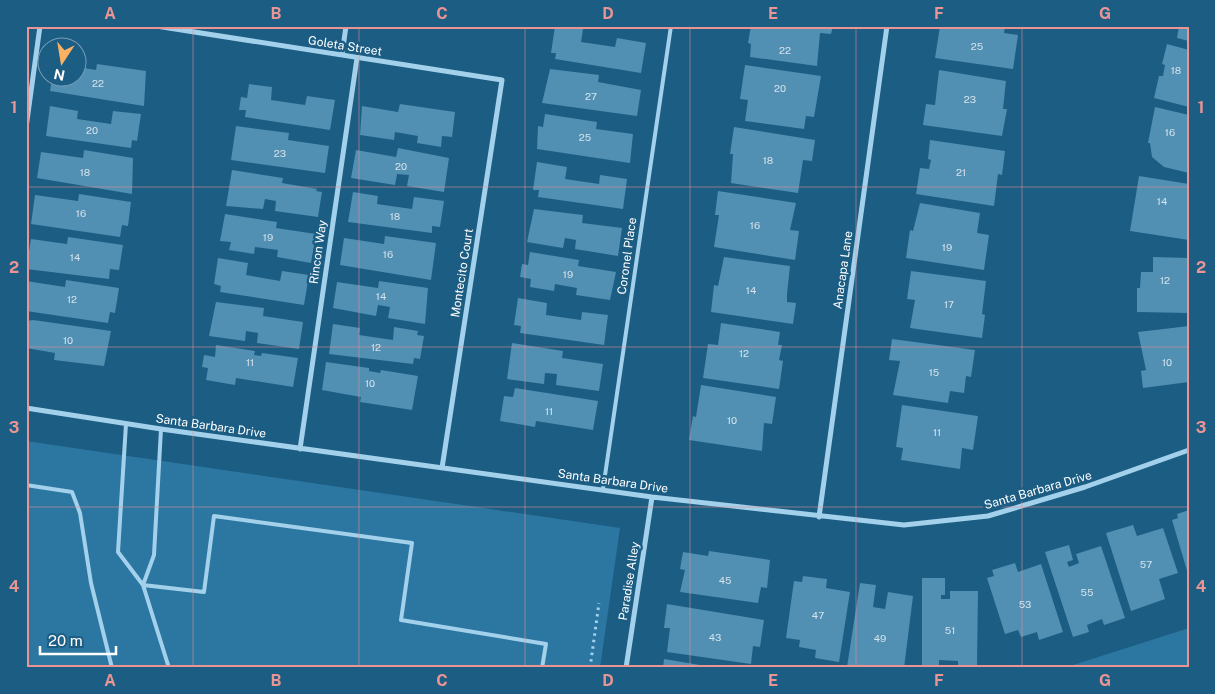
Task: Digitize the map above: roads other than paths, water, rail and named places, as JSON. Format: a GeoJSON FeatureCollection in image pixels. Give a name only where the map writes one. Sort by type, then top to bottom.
{"type":"FeatureCollection","features":[{"type":"Feature","properties":{"kind":"street"},"geometry":{"type":"LineString","coordinates":[[26,128],[40,26]]}},
{"type":"Feature","properties":{"kind":"street","name":"Goleta Street"},"geometry":{"type":"LineString","coordinates":[[156,26],[192,29],[342,56],[502,80]]}},
{"type":"Feature","properties":{"kind":"street"},"geometry":{"type":"LineString","coordinates":[[342,56],[346,26]]}},
{"type":"Feature","properties":{"kind":"street","name":"Anacapa Lane"},"geometry":{"type":"LineString","coordinates":[[819,517],[887,26]]}},
{"type":"Feature","properties":{"kind":"street","name":"Rincon Way"},"geometry":{"type":"LineString","coordinates":[[300,449],[357,58]]}},
{"type":"Feature","properties":{"kind":"street","name":"Montecito Court"},"geometry":{"type":"LineString","coordinates":[[442,468],[502,80]]}},
{"type":"Feature","properties":{"kind":"street","name":"Santa Barbara Drive"},"geometry":{"type":"LineString","coordinates":[[26,408],[300,449],[652,497],[904,525],[988,516],[1085,487],[1189,450]]}},
{"type":"Feature","properties":{"kind":"street","name":"Paradise Alley"},"geometry":{"type":"LineString","coordinates":[[626,668],[652,497]]}},
{"type":"Feature","properties":{"kind":"lane","name":"Coronel Place"},"geometry":{"type":"LineString","coordinates":[[603,489],[671,26]]}},
{"type":"Feature","properties":{"kind":"lane"},"geometry":{"type":"LineString","coordinates":[[126,424],[118,552],[142,585],[170,668]]}},
{"type":"Feature","properties":{"kind":"lane"},"geometry":{"type":"LineString","coordinates":[[142,585],[154,555],[161,429]]}},
{"type":"Feature","properties":{"kind":"lane"},"geometry":{"type":"LineString","coordinates":[[26,485],[72,492],[80,513],[91,583],[112,668]]}},
{"type":"Feature","properties":{"kind":"lane"},"geometry":{"type":"LineString","coordinates":[[142,585],[204,592],[214,516],[412,543],[401,620],[546,644],[542,668]]}}]}
